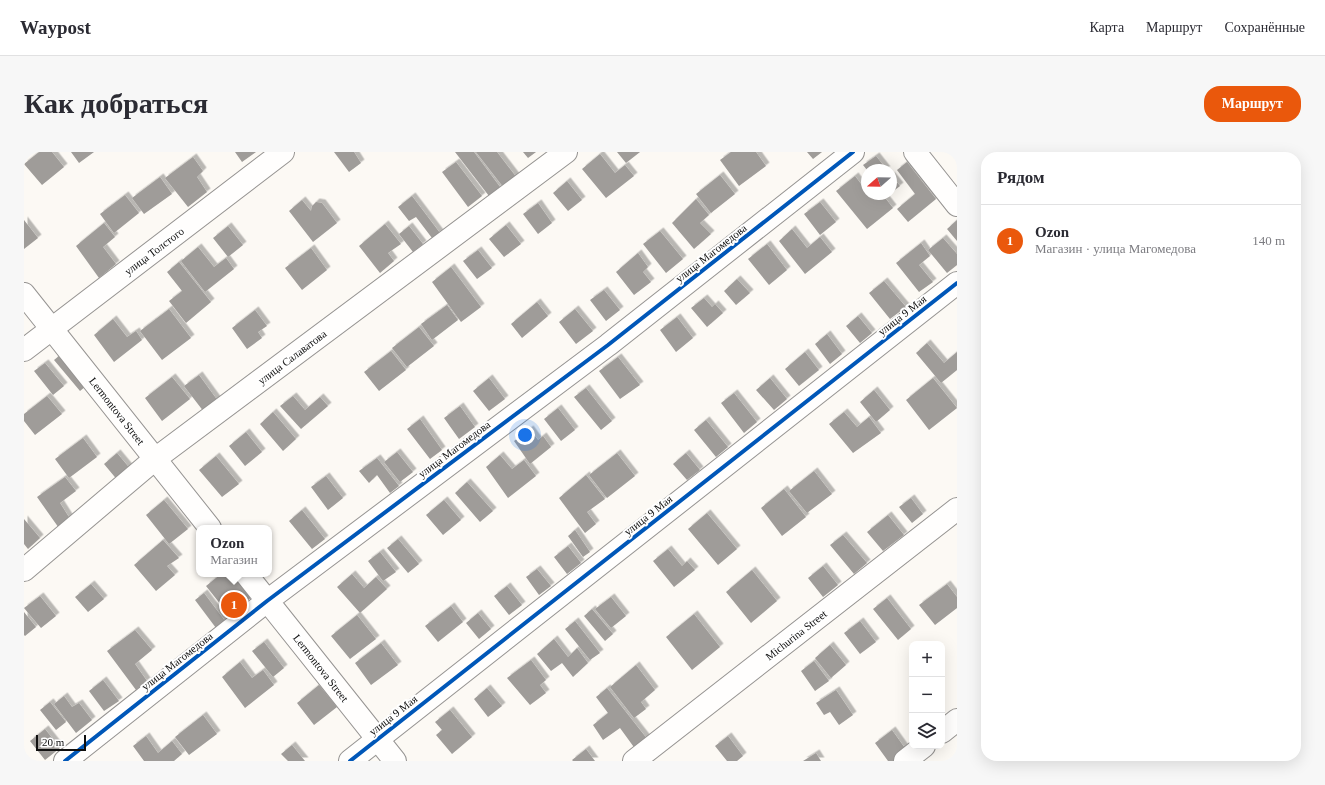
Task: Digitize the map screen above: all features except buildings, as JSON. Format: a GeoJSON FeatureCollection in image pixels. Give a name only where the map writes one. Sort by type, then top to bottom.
{"type":"FeatureCollection","features":[{"type":"Feature","properties":{"kind":"street","name":"улица Толстого"},"geometry":{"type":"LineString","coordinates":[[24,350],[283,152]]}},
{"type":"Feature","properties":{"kind":"street","name":"улица Салаватова"},"geometry":{"type":"LineString","coordinates":[[24,570],[155,459],[566,152]]}},
{"type":"Feature","properties":{"kind":"street","name":"улица Магомедова"},"geometry":{"type":"LineString","coordinates":[[65,761],[267,601],[608,345],[853,152]]}},
{"type":"Feature","properties":{"kind":"street"},"geometry":{"type":"LineString","coordinates":[[915,152],[957,205]]}},
{"type":"Feature","properties":{"kind":"street","name":"улица 9 Мая"},"geometry":{"type":"LineString","coordinates":[[350,761],[957,283]]}},
{"type":"Feature","properties":{"kind":"street","name":"Lermontova Street"},"geometry":{"type":"LineString","coordinates":[[24,294],[208,525]]}},
{"type":"Feature","properties":{"kind":"street","name":"Michurina Street"},"geometry":{"type":"LineString","coordinates":[[634,761],[957,509]]}},
{"type":"Feature","properties":{"kind":"street","name":"Lermontova Street"},"geometry":{"type":"LineString","coordinates":[[248,577],[395,761]]}},
{"type":"Feature","properties":{"kind":"street"},"geometry":{"type":"LineString","coordinates":[[945,730],[957,720]]}},
{"type":"Feature","properties":{"kind":"street"},"geometry":{"type":"LineString","coordinates":[[905,761],[920,749]]}},
{"type":"Feature","properties":{"kind":"cycle path"},"geometry":{"type":"LineString","coordinates":[[65,761],[267,601],[608,345],[853,152]]}},
{"type":"Feature","properties":{"kind":"cycle path"},"geometry":{"type":"LineString","coordinates":[[350,761],[957,283]]}},
{"type":"Feature","properties":{"kind":"place","name":"Ozon"},"geometry":{"type":"Point","coordinates":[234,605]}}]}
